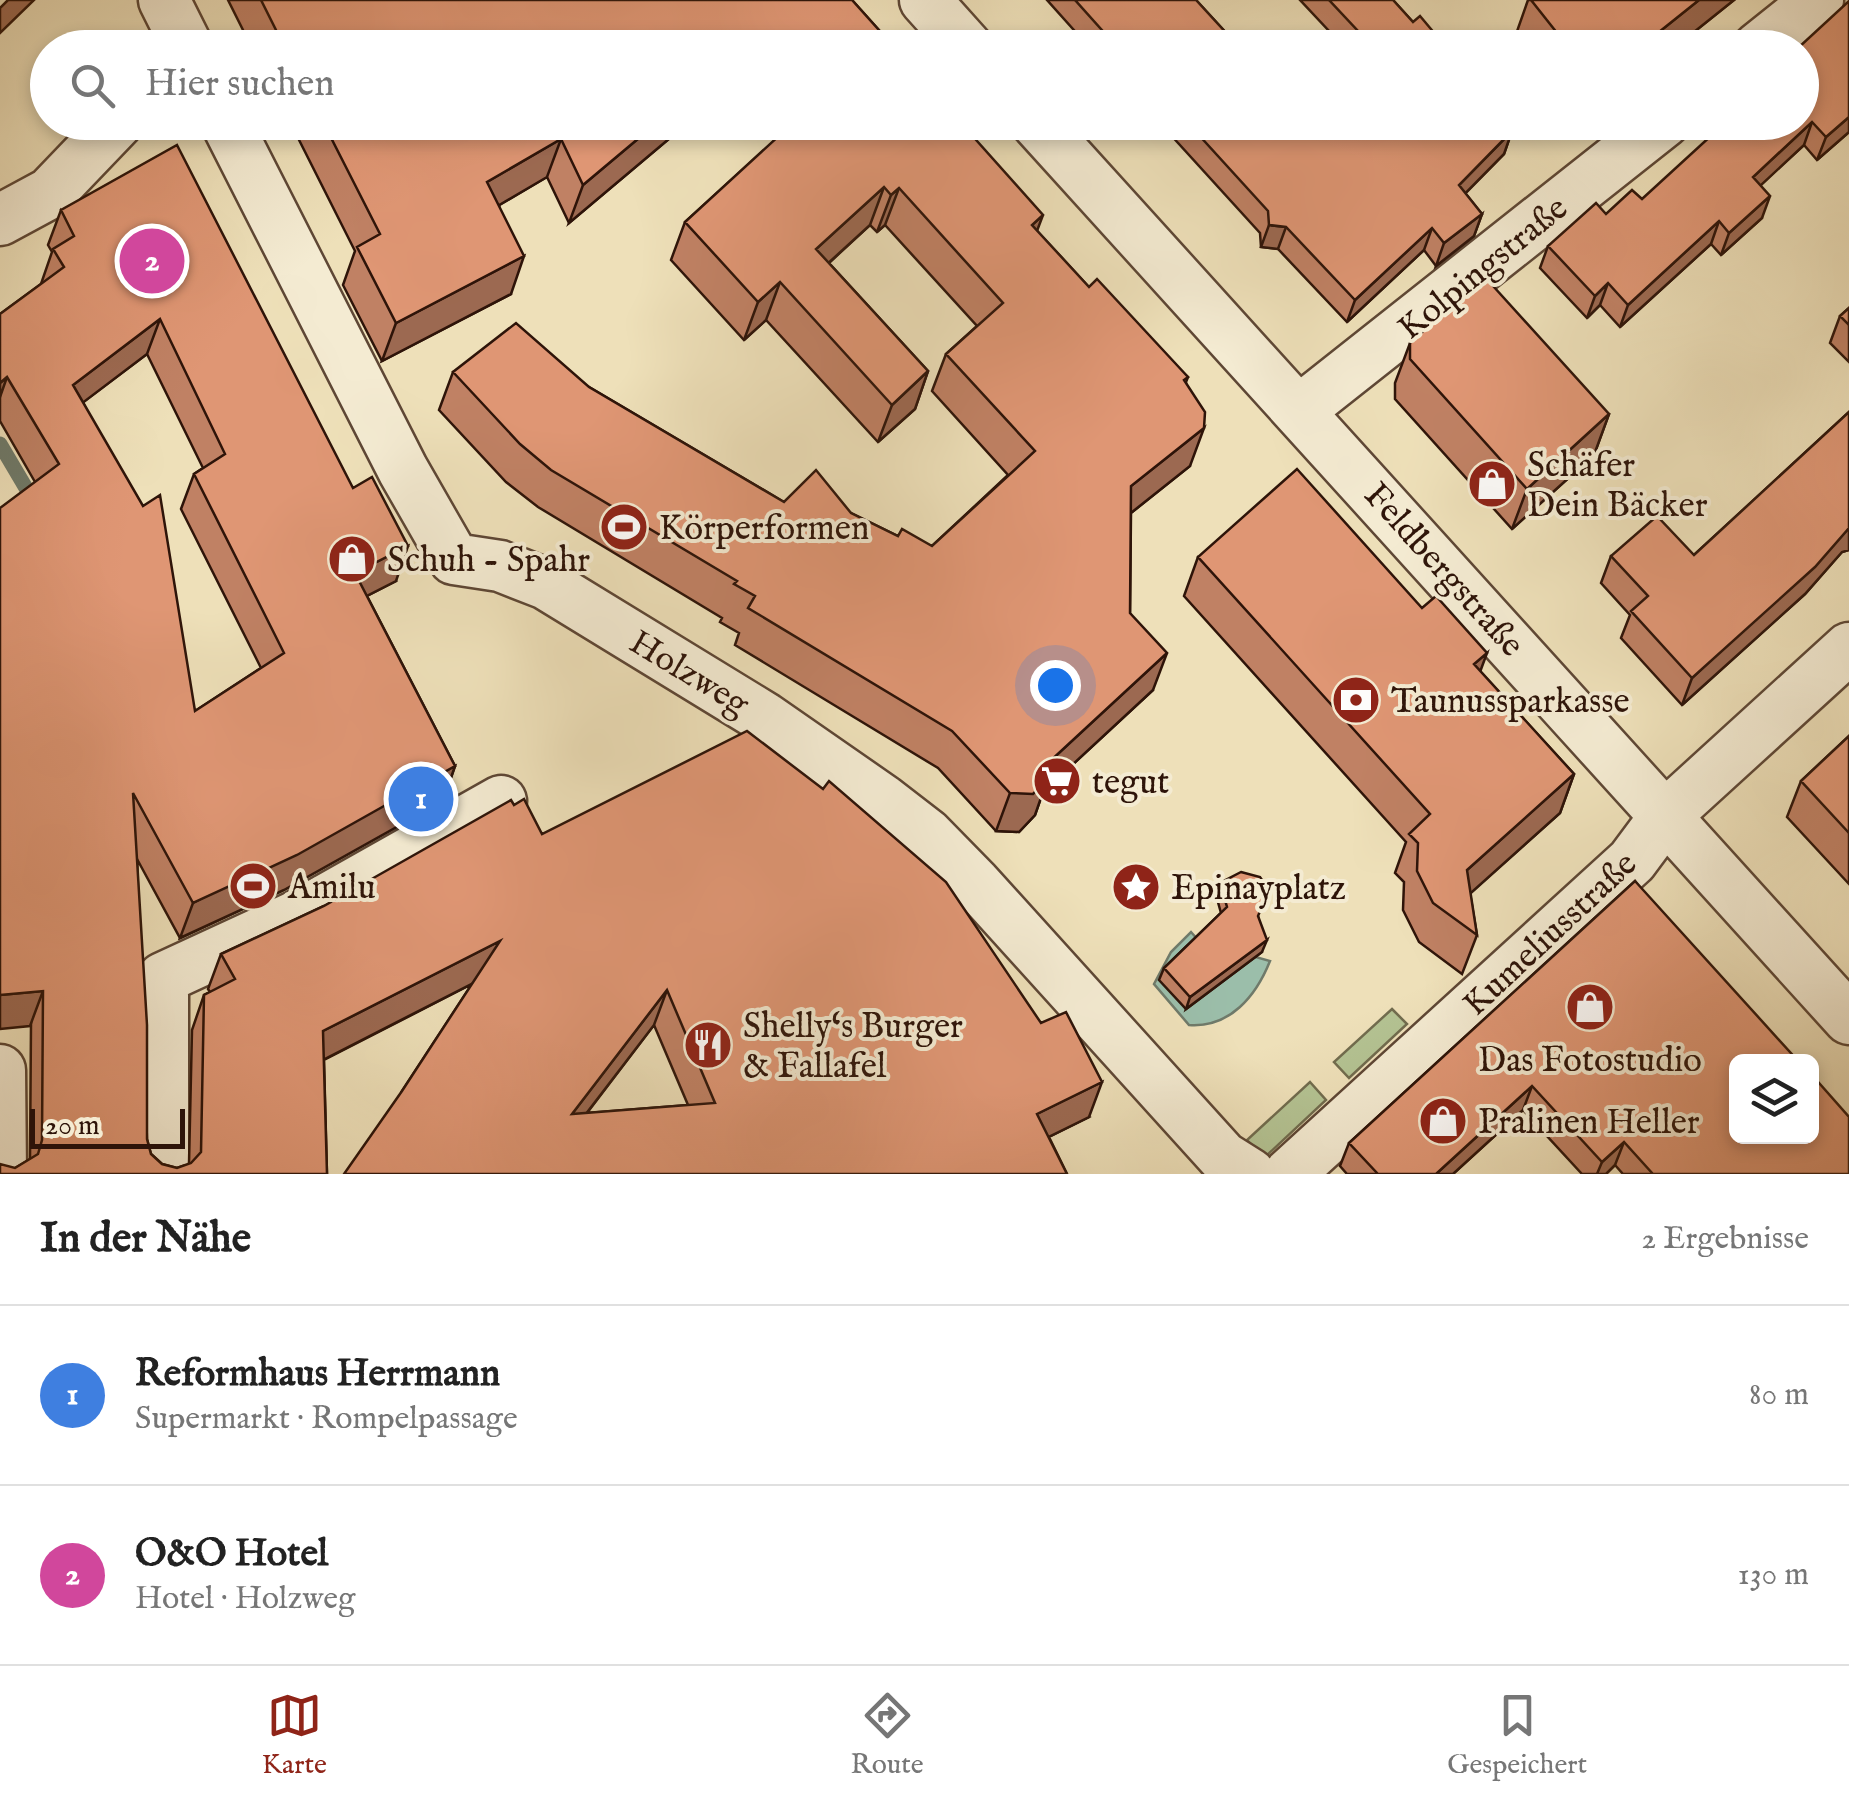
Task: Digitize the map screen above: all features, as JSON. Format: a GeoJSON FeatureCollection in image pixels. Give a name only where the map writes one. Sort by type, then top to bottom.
{"type":"FeatureCollection","features":[{"type":"Feature","properties":{"kind":"street"},"geometry":{"type":"LineString","coordinates":[[164,0],[179,30]]}},
{"type":"Feature","properties":{"kind":"street"},"geometry":{"type":"LineString","coordinates":[[925,0],[952,30]]}},
{"type":"Feature","properties":{"kind":"street"},"geometry":{"type":"LineString","coordinates":[[1780,30],[1818,0]]}},
{"type":"Feature","properties":{"kind":"street"},"geometry":{"type":"LineString","coordinates":[[0,220],[50,192],[101,140]]}},
{"type":"Feature","properties":{"kind":"street","name":"Holzweg"},"geometry":{"type":"LineString","coordinates":[[235,140],[358,384],[454,560],[500,566],[546,584],[765,718],[927,834],[1223,1157],[1250,1174]]}},
{"type":"Feature","properties":{"kind":"street","name":"Feldbergstraße"},"geometry":{"type":"LineString","coordinates":[[1052,140],[1849,1019]]}},
{"type":"Feature","properties":{"kind":"street","name":"Kolpingstraße"},"geometry":{"type":"LineString","coordinates":[[1300,410],[1641,140]]}},
{"type":"Feature","properties":{"kind":"street","name":"Kumeliusstraße"},"geometry":{"type":"LineString","coordinates":[[1289,1174],[1632,861],[1666,814],[1849,648]]}},
{"type":"Feature","properties":{"kind":"street"},"geometry":{"type":"LineString","coordinates":[[163,1174],[163,978],[296,916],[501,800]]}},
{"type":"Feature","properties":{"kind":"street"},"geometry":{"type":"LineString","coordinates":[[0,1070],[1,1174]]}},
{"type":"Feature","properties":{"kind":"shaded area"},"geometry":{"type":"Polygon","coordinates":[[[1191,932],[1199,941],[1270,961],[1240,1007],[1204,1025],[1189,1025],[1154,984],[1171,952],[1191,932]]]}},
{"type":"Feature","properties":{"kind":"shaded area"},"geometry":{"type":"Polygon","coordinates":[[[1392,1009],[1407,1024],[1349,1078],[1334,1062],[1392,1009]]]}},
{"type":"Feature","properties":{"kind":"shaded area"},"geometry":{"type":"Polygon","coordinates":[[[1310,1082],[1326,1100],[1264,1158],[1247,1140],[1310,1082]]]}},
{"type":"Feature","properties":{"kind":"building"},"geometry":{"type":"Polygon","coordinates":[[[261,0],[852,0],[879,30],[276,30],[261,0]]]}},
{"type":"Feature","properties":{"kind":"building"},"geometry":{"type":"Polygon","coordinates":[[[1075,0],[1196,0],[1224,30],[1102,30],[1075,0]]]}},
{"type":"Feature","properties":{"kind":"building"},"geometry":{"type":"Polygon","coordinates":[[[1329,0],[1393,0],[1413,22],[1420,16],[1432,30],[1357,30],[1329,0]]]}},
{"type":"Feature","properties":{"kind":"building"},"geometry":{"type":"Polygon","coordinates":[[[1531,0],[1699,0],[1662,30],[1555,30],[1531,0]]]}},
{"type":"Feature","properties":{"kind":"building"},"geometry":{"type":"Polygon","coordinates":[[[1849,1],[1849,117],[1826,137],[1819,130],[1818,30],[1849,1]]]}},
{"type":"Feature","properties":{"kind":"building"},"geometry":{"type":"Polygon","coordinates":[[[332,140],[559,140],[487,182],[524,256],[396,323],[357,247],[380,234],[332,140]]]}},
{"type":"Feature","properties":{"kind":"building"},"geometry":{"type":"Polygon","coordinates":[[[561,140],[637,140],[583,185],[561,140]]]}},
{"type":"Feature","properties":{"kind":"building"},"geometry":{"type":"Polygon","coordinates":[[[774,140],[976,140],[1043,215],[1032,225],[1089,287],[1097,279],[1188,377],[1184,380],[1205,412],[1204,428],[1131,486],[1130,613],[1167,653],[1048,763],[1049,778],[1033,794],[1010,793],[952,731],[748,608],[755,596],[734,584],[737,581],[551,470],[520,444],[453,372],[516,323],[589,387],[784,502],[816,470],[851,513],[898,536],[902,529],[932,546],[1035,451],[946,354],[1003,303],[899,188],[891,195],[884,187],[816,249],[928,371],[892,405],[780,282],[758,302],[685,222],[774,140]]]}},
{"type":"Feature","properties":{"kind":"building"},"geometry":{"type":"Polygon","coordinates":[[[1203,140],[1503,140],[1459,185],[1482,214],[1444,243],[1432,228],[1355,300],[1286,227],[1269,225],[1268,211],[1203,140]]]}},
{"type":"Feature","properties":{"kind":"building"},"geometry":{"type":"Polygon","coordinates":[[[1706,140],[1793,140],[1753,177],[1770,196],[1729,233],[1719,221],[1628,305],[1608,283],[1595,296],[1548,246],[1596,203],[1606,214],[1632,190],[1642,199],[1706,140]]]}},
{"type":"Feature","properties":{"kind":"building"},"geometry":{"type":"Polygon","coordinates":[[[177,145],[353,488],[372,477],[408,546],[355,573],[455,766],[297,855],[193,903],[133,793],[147,1025],[147,1139],[151,1154],[162,1164],[177,1168],[191,1163],[201,1152],[204,995],[235,979],[221,954],[324,906],[511,800],[514,805],[524,799],[542,834],[747,731],[823,789],[829,781],[946,882],[1041,1023],[1066,1012],[1102,1082],[1037,1114],[1067,1174],[344,1174],[500,941],[323,1031],[327,1174],[0,1174],[0,1164],[15,1168],[38,1154],[42,1140],[43,991],[0,995],[0,508],[59,464],[7,377],[0,383],[0,314],[64,267],[53,249],[74,236],[61,210],[177,145]],[[160,319],[73,385],[143,506],[160,495],[195,711],[284,653],[194,474],[225,454],[160,319]],[[667,990],[572,1114],[715,1103],[667,990]]]}},
{"type":"Feature","properties":{"kind":"building"},"geometry":{"type":"Polygon","coordinates":[[[1484,276],[1609,414],[1527,489],[1410,359],[1410,343],[1484,276]]]}},
{"type":"Feature","properties":{"kind":"building"},"geometry":{"type":"Polygon","coordinates":[[[1849,308],[1849,325],[1840,316],[1849,308]]]}},
{"type":"Feature","properties":{"kind":"building"},"geometry":{"type":"Polygon","coordinates":[[[1849,412],[1849,528],[1815,567],[1692,678],[1631,611],[1648,596],[1611,556],[1657,516],[1694,555],[1849,412]]]}},
{"type":"Feature","properties":{"kind":"building"},"geometry":{"type":"Polygon","coordinates":[[[1297,469],[1422,608],[1436,596],[1487,653],[1474,664],[1574,774],[1467,870],[1477,935],[1433,903],[1417,871],[1418,843],[1409,834],[1430,814],[1198,557],[1297,469]]]}},
{"type":"Feature","properties":{"kind":"building"},"geometry":{"type":"Polygon","coordinates":[[[1849,736],[1849,833],[1801,781],[1849,736]]]}},
{"type":"Feature","properties":{"kind":"building"},"geometry":{"type":"Polygon","coordinates":[[[1241,872],[1260,877],[1269,890],[1258,916],[1267,940],[1190,997],[1164,968],[1227,907],[1220,883],[1241,872]]]}},
{"type":"Feature","properties":{"kind":"building"},"geometry":{"type":"Polygon","coordinates":[[[1635,881],[1792,1054],[1729,1054],[1729,1144],[1819,1144],[1819,1083],[1849,1117],[1849,1174],[1653,1174],[1624,1142],[1602,1162],[1532,1086],[1436,1174],[1378,1174],[1349,1143],[1635,881]]]}},
{"type":"Feature","properties":{"kind":"waterway"},"geometry":{"type":"LineString","coordinates":[[0,444],[36,505]]}},
{"type":"Feature","properties":{"kind":"place","name":"O&O Hotel"},"geometry":{"type":"Point","coordinates":[152,261]}},
{"type":"Feature","properties":{"kind":"place","name":"Schäfer Dein Bäcker"},"geometry":{"type":"Point","coordinates":[1492,484]}},
{"type":"Feature","properties":{"kind":"place","name":"Körperformen"},"geometry":{"type":"Point","coordinates":[624,527]}},
{"type":"Feature","properties":{"kind":"place","name":"Schuh - Spahr"},"geometry":{"type":"Point","coordinates":[352,559]}},
{"type":"Feature","properties":{"kind":"place","name":"Taunussparkasse"},"geometry":{"type":"Point","coordinates":[1356,700]}},
{"type":"Feature","properties":{"kind":"place","name":"tegut"},"geometry":{"type":"Point","coordinates":[1057,781]}},
{"type":"Feature","properties":{"kind":"place","name":"Reformhaus Herrmann"},"geometry":{"type":"Point","coordinates":[421,799]}},
{"type":"Feature","properties":{"kind":"place","name":"Amilu"},"geometry":{"type":"Point","coordinates":[253,886]}},
{"type":"Feature","properties":{"kind":"place","name":"Epinayplatz"},"geometry":{"type":"Point","coordinates":[1136,887]}},
{"type":"Feature","properties":{"kind":"place","name":"Das Fotostudio"},"geometry":{"type":"Point","coordinates":[1590,1007]}},
{"type":"Feature","properties":{"kind":"place","name":"Shelly‘s Burger & Fallafel"},"geometry":{"type":"Point","coordinates":[708,1045]}},
{"type":"Feature","properties":{"kind":"place","name":"Pralinen Heller"},"geometry":{"type":"Point","coordinates":[1443,1121]}}]}
